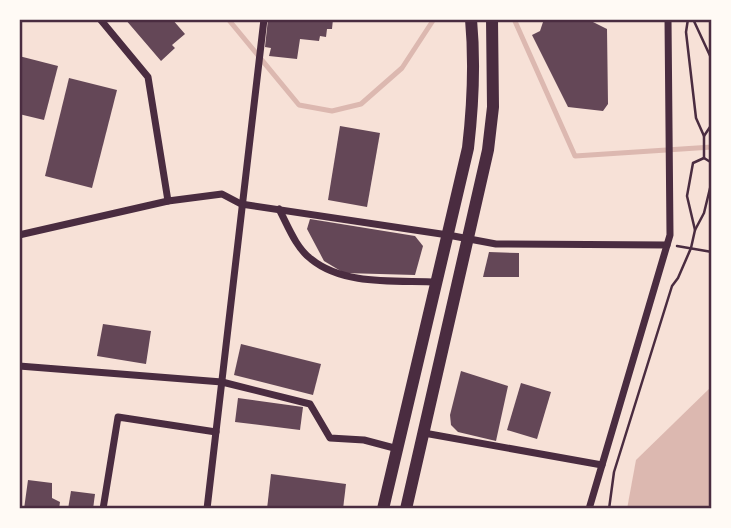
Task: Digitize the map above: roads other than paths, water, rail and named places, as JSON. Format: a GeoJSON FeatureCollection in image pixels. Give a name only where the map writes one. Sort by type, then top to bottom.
{"type":"FeatureCollection","features":[{"type":"Feature","properties":{"kind":"main road"},"geometry":{"type":"LineString","coordinates":[[383,509],[468,148],[474,63],[471,19]]}},
{"type":"Feature","properties":{"kind":"main road"},"geometry":{"type":"LineString","coordinates":[[406,509],[488,150],[493,107],[492,19]]}},
{"type":"Feature","properties":{"kind":"main road"},"geometry":{"type":"LineString","coordinates":[[474,63],[494,63]]}},
{"type":"Feature","properties":{"kind":"street"},"geometry":{"type":"LineString","coordinates":[[100,19],[148,77],[168,201]]}},
{"type":"Feature","properties":{"kind":"street"},"geometry":{"type":"LineString","coordinates":[[207,509],[264,19]]}},
{"type":"Feature","properties":{"kind":"street"},"geometry":{"type":"LineString","coordinates":[[589,509],[670,235],[668,19]]}},
{"type":"Feature","properties":{"kind":"street"},"geometry":{"type":"LineString","coordinates":[[19,235],[168,201],[222,194],[242,204],[496,244],[667,245]]}},
{"type":"Feature","properties":{"kind":"street"},"geometry":{"type":"LineString","coordinates":[[279,209],[297,243],[311,259],[344,277],[437,282]]}},
{"type":"Feature","properties":{"kind":"street"},"geometry":{"type":"LineString","coordinates":[[19,366],[222,382],[310,404],[330,438],[364,440],[398,449]]}},
{"type":"Feature","properties":{"kind":"street"},"geometry":{"type":"LineString","coordinates":[[103,509],[118,417],[216,432]]}},
{"type":"Feature","properties":{"kind":"street"},"geometry":{"type":"LineString","coordinates":[[424,433],[602,465]]}},
{"type":"Feature","properties":{"kind":"waterway"},"geometry":{"type":"LineString","coordinates":[[228,19],[299,105],[332,111],[361,104],[402,68],[434,19]]}},
{"type":"Feature","properties":{"kind":"waterway"},"geometry":{"type":"LineString","coordinates":[[514,19],[575,156],[712,147]]}}]}
